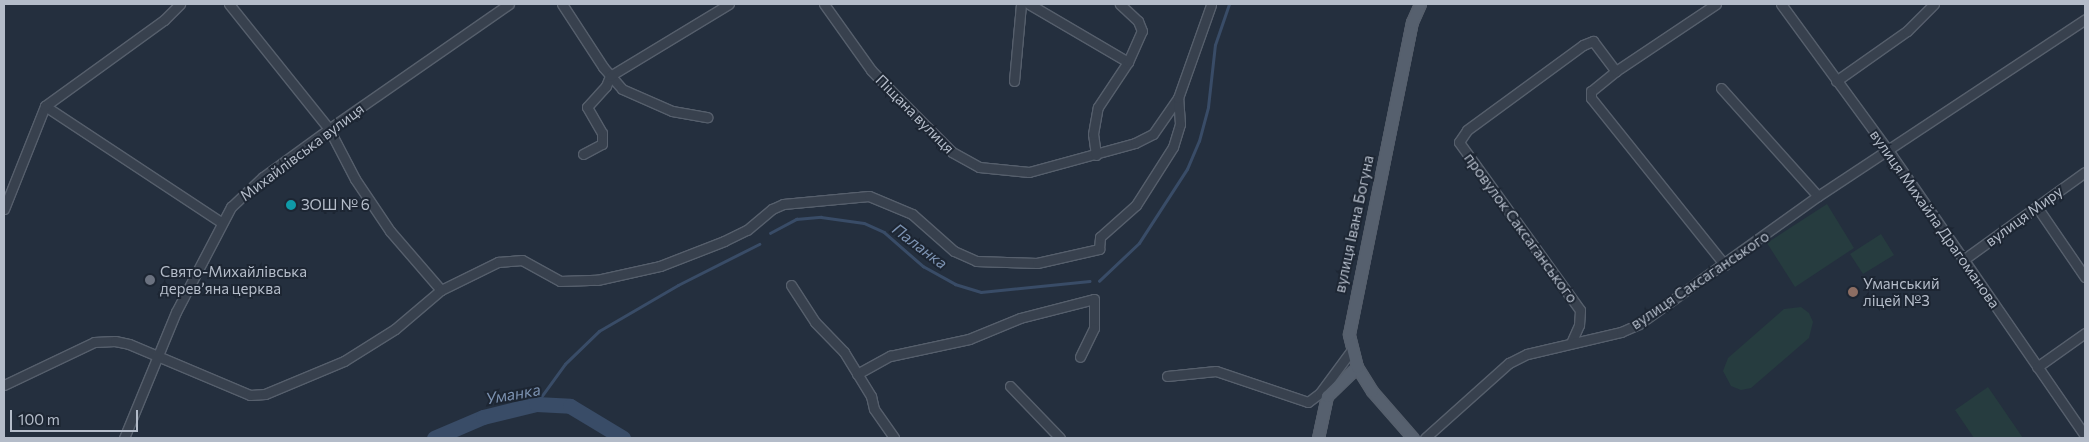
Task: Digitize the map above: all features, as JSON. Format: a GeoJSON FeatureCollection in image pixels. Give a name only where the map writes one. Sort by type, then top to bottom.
{"type":"FeatureCollection","features":[{"type":"Feature","properties":{"kind":"main road","name":"вулиця Івана Богуна"},"geometry":{"type":"LineString","coordinates":[[1413,438],[1372,391],[1357,368],[1351,351],[1349,322],[1412,22],[1420,4]]}},
{"type":"Feature","properties":{"kind":"main road"},"geometry":{"type":"LineString","coordinates":[[1318,438],[1327,396],[1357,368]]}},
{"type":"Feature","properties":{"kind":"street"},"geometry":{"type":"LineString","coordinates":[[4,210],[45,106],[164,20],[180,4]]}},
{"type":"Feature","properties":{"kind":"street"},"geometry":{"type":"LineString","coordinates":[[229,4],[329,128],[355,179],[390,231],[441,290]]}},
{"type":"Feature","properties":{"kind":"street","name":"Михайлівська вулиця"},"geometry":{"type":"LineString","coordinates":[[124,438],[157,357],[221,222],[245,192],[329,128],[509,4]]}},
{"type":"Feature","properties":{"kind":"street"},"geometry":{"type":"LineString","coordinates":[[562,4],[610,76],[622,89],[636,97],[672,111],[707,117]]}},
{"type":"Feature","properties":{"kind":"street"},"geometry":{"type":"LineString","coordinates":[[583,154],[602,144],[604,138],[587,107],[606,86],[610,76],[729,4]]}},
{"type":"Feature","properties":{"kind":"street","name":"Піщана вулиця"},"geometry":{"type":"LineString","coordinates":[[824,4],[871,70],[959,157],[979,167],[1020,172],[1096,155],[1153,134],[1178,98]]}},
{"type":"Feature","properties":{"kind":"street"},"geometry":{"type":"LineString","coordinates":[[1014,81],[1021,4]]}},
{"type":"Feature","properties":{"kind":"street"},"geometry":{"type":"LineString","coordinates":[[1029,4],[1128,62]]}},
{"type":"Feature","properties":{"kind":"street"},"geometry":{"type":"LineString","coordinates":[[1096,155],[1092,134],[1098,107],[1128,62],[1142,30],[1138,21],[1120,4]]}},
{"type":"Feature","properties":{"kind":"street"},"geometry":{"type":"LineString","coordinates":[[1716,4],[1616,71],[1591,91],[1591,98],[1725,265]]}},
{"type":"Feature","properties":{"kind":"street","name":"вулиця Михайла Драгоманова"},"geometry":{"type":"LineString","coordinates":[[1781,4],[1888,150],[2037,366],[2084,430]]}},
{"type":"Feature","properties":{"kind":"street"},"geometry":{"type":"LineString","coordinates":[[1836,81],[1907,31],[1934,4]]}},
{"type":"Feature","properties":{"kind":"street"},"geometry":{"type":"LineString","coordinates":[[4,385],[94,342],[129,344],[250,395],[265,394],[344,361],[373,345],[441,290],[498,262],[522,260],[560,281],[572,282],[651,268],[724,242],[747,230],[772,209],[783,204],[869,196],[912,214],[954,252],[976,261],[1037,263],[1099,249],[1100,237],[1136,205],[1164,164],[1179,133],[1178,98],[1211,5]]}},
{"type":"Feature","properties":{"kind":"street","name":"вулиця Саксаганського"},"geometry":{"type":"LineString","coordinates":[[1425,438],[1509,363],[1528,354],[1621,332],[1639,324],[1725,265],[1818,196],[2085,19]]}},
{"type":"Feature","properties":{"kind":"street","name":"провулок Саксаганського"},"geometry":{"type":"LineString","coordinates":[[1571,343],[1579,325],[1580,310],[1459,142],[1467,130],[1583,45],[1593,41],[1616,71]]}},
{"type":"Feature","properties":{"kind":"street"},"geometry":{"type":"LineString","coordinates":[[1721,88],[1818,196]]}},
{"type":"Feature","properties":{"kind":"street"},"geometry":{"type":"LineString","coordinates":[[45,106],[221,222]]}},
{"type":"Feature","properties":{"kind":"street","name":"вулиця Миру"},"geometry":{"type":"LineString","coordinates":[[1963,260],[2085,172]]}},
{"type":"Feature","properties":{"kind":"street"},"geometry":{"type":"LineString","coordinates":[[2037,207],[2085,277]]}},
{"type":"Feature","properties":{"kind":"street"},"geometry":{"type":"LineString","coordinates":[[791,286],[810,316],[844,352],[871,396],[874,409],[894,438]]}},
{"type":"Feature","properties":{"kind":"street"},"geometry":{"type":"LineString","coordinates":[[857,374],[890,356],[969,339],[1020,318],[1094,300],[1094,328],[1080,357]]}},
{"type":"Feature","properties":{"kind":"street"},"geometry":{"type":"LineString","coordinates":[[2037,366],[2085,333]]}},
{"type":"Feature","properties":{"kind":"street"},"geometry":{"type":"LineString","coordinates":[[1167,376],[1216,371],[1308,402],[1320,393],[1351,351]]}},
{"type":"Feature","properties":{"kind":"street"},"geometry":{"type":"LineString","coordinates":[[1010,386],[1060,438]]}},
{"type":"Feature","properties":{"kind":"green space"},"geometry":{"type":"Polygon","coordinates":[[[1827,204],[1854,248],[1795,287],[1767,243],[1827,204]]]}},
{"type":"Feature","properties":{"kind":"green space"},"geometry":{"type":"Polygon","coordinates":[[[1881,234],[1894,255],[1863,274],[1850,254],[1881,234]]]}},
{"type":"Feature","properties":{"kind":"green space"},"geometry":{"type":"Polygon","coordinates":[[[1801,307],[1809,313],[1813,322],[1809,338],[1751,388],[1741,390],[1731,386],[1723,371],[1728,358],[1784,309],[1801,307]]]}},
{"type":"Feature","properties":{"kind":"green space"},"geometry":{"type":"Polygon","coordinates":[[[1988,387],[2023,438],[1974,438],[1955,410],[1988,387]]]}},
{"type":"Feature","properties":{"kind":"waterway","name":"Паланка"},"geometry":{"type":"LineString","coordinates":[[1099,281],[1139,243],[1187,169],[1199,141],[1208,107],[1215,45],[1229,4]]}},
{"type":"Feature","properties":{"kind":"waterway","name":"Паланка"},"geometry":{"type":"LineString","coordinates":[[770,233],[796,219],[821,217],[864,223],[884,232],[923,266],[955,284],[981,292],[1089,281]]}},
{"type":"Feature","properties":{"kind":"waterway","name":"Паланка"},"geometry":{"type":"LineString","coordinates":[[536,404],[565,364],[599,331],[678,285],[759,244]]}},
{"type":"Feature","properties":{"kind":"waterway","name":"Уманка"},"geometry":{"type":"LineString","coordinates":[[434,438],[483,417],[536,404],[570,406],[623,438]]}},
{"type":"Feature","properties":{"kind":"place","name":"ЗОШ № 6"},"geometry":{"type":"Point","coordinates":[291,205]}},
{"type":"Feature","properties":{"kind":"place","name":"Свято-Михайлівська деревʼяна церква"},"geometry":{"type":"Point","coordinates":[150,280]}},
{"type":"Feature","properties":{"kind":"place","name":"Уманський ліцей №3"},"geometry":{"type":"Point","coordinates":[1853,292]}}]}
